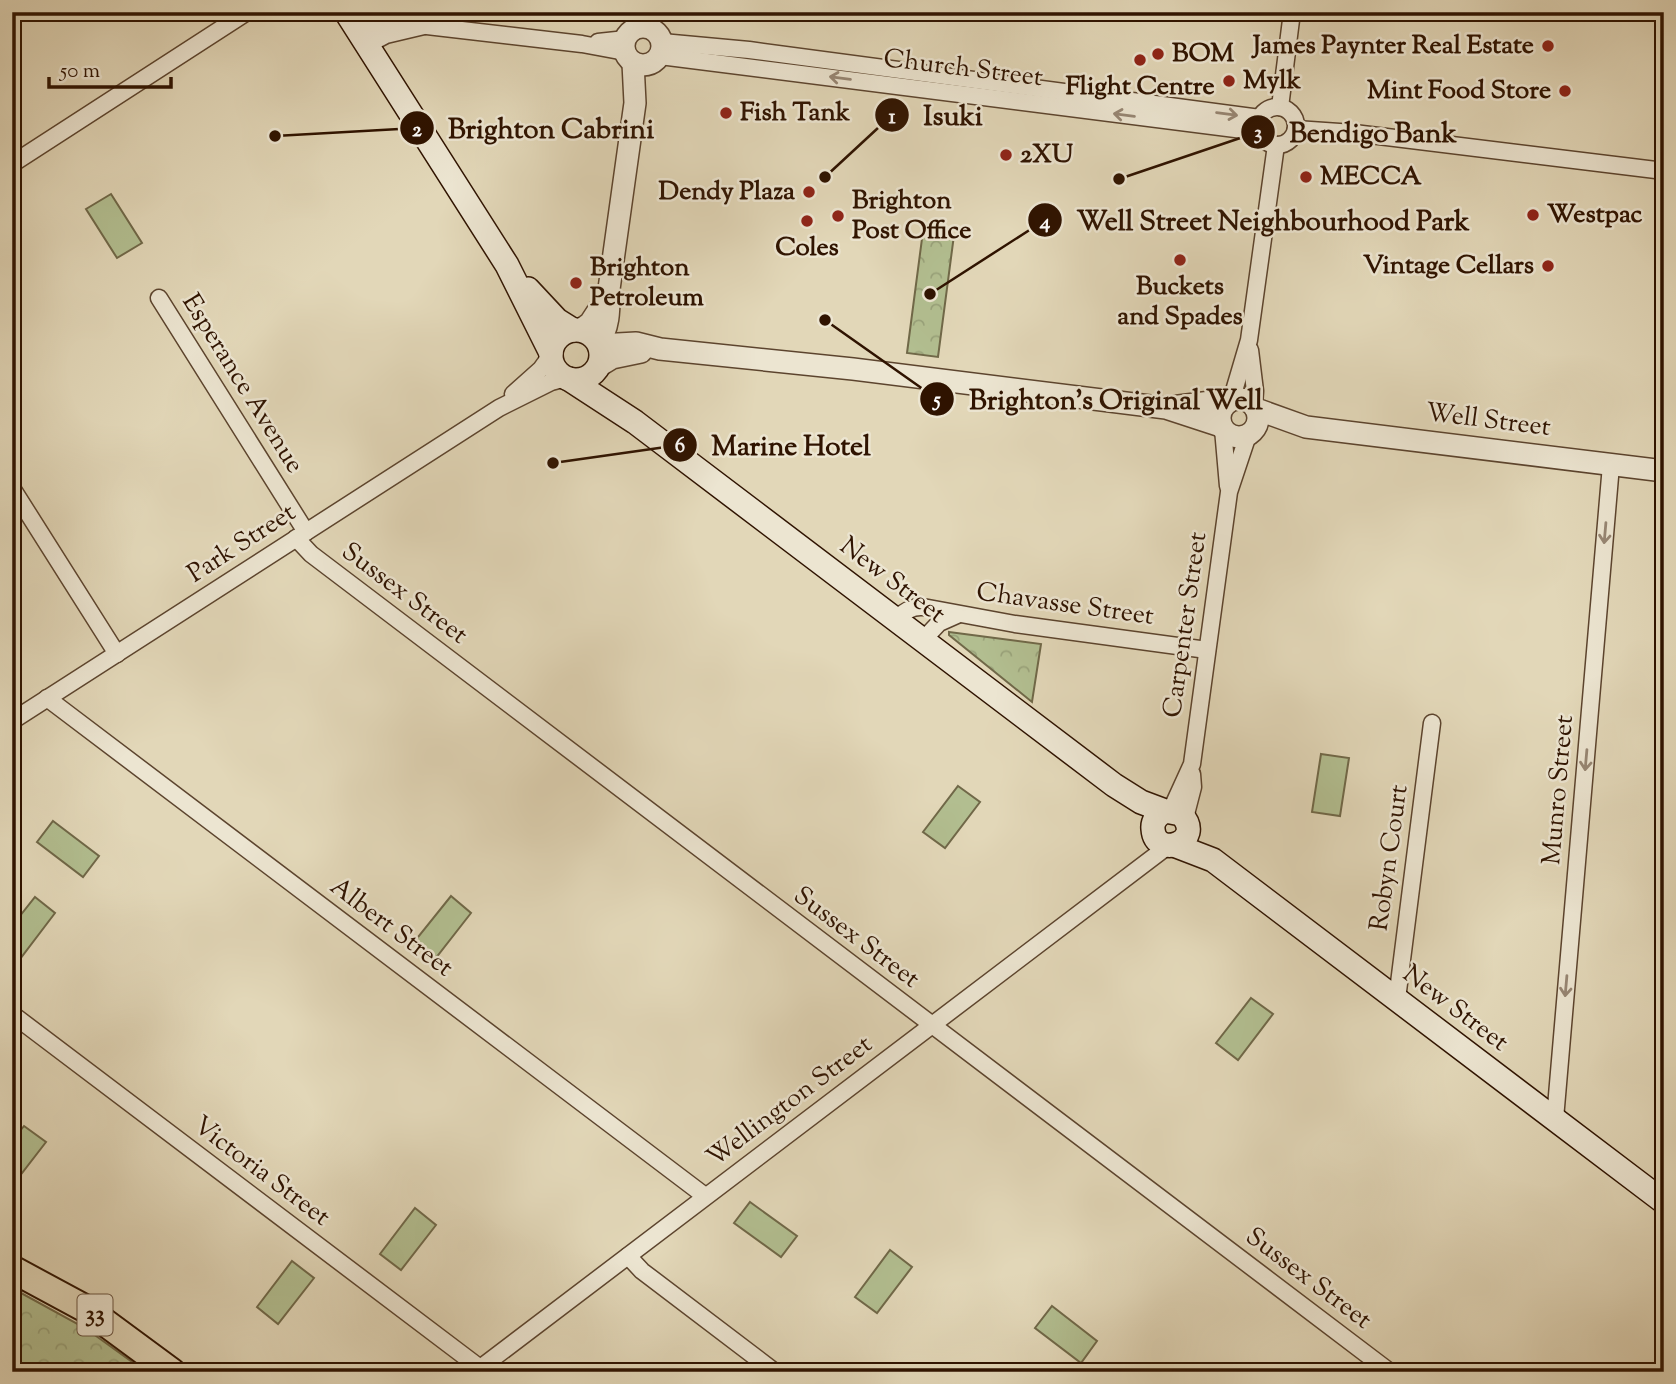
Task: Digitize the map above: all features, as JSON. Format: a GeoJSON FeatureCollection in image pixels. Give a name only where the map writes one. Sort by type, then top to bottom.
{"type":"FeatureCollection","features":[{"type":"Feature","properties":{"kind":"main road","name":"New Street"},"geometry":{"type":"LineString","coordinates":[[346,12],[507,265],[551,354],[555,369],[635,422],[1114,785],[1141,802],[1170,828],[1664,1202]]}},
{"type":"Feature","properties":{"kind":"main road","name":"New Street"},"geometry":{"type":"LineString","coordinates":[[507,265],[557,320],[591,347],[603,383],[635,422]]}},
{"type":"Feature","properties":{"kind":"main road"},"geometry":{"type":"LineString","coordinates":[[551,354],[556,339],[591,347],[584,378],[568,378]]}},
{"type":"Feature","properties":{"kind":"main road","name":"33"},"geometry":{"type":"LineString","coordinates":[[12,1269],[88,1310],[172,1372]]}},
{"type":"Feature","properties":{"kind":"street"},"geometry":{"type":"LineString","coordinates":[[12,164],[247,12]]}},
{"type":"Feature","properties":{"kind":"street"},"geometry":{"type":"LineString","coordinates":[[1280,107],[1293,12]]}},
{"type":"Feature","properties":{"kind":"street","name":"Church Street"},"geometry":{"type":"LineString","coordinates":[[363,39],[382,21],[395,18],[427,26],[582,44],[644,40],[749,50],[1259,125]]}},
{"type":"Feature","properties":{"kind":"street"},"geometry":{"type":"LineString","coordinates":[[591,347],[594,318],[610,284],[644,40]]}},
{"type":"Feature","properties":{"kind":"street"},"geometry":{"type":"LineString","coordinates":[[1280,107],[1295,117],[1296,130],[1291,139],[1276,145],[1266,142],[1259,125],[1268,109],[1280,107]]}},
{"type":"Feature","properties":{"kind":"street"},"geometry":{"type":"LineString","coordinates":[[1296,130],[1354,133],[1664,171]]}},
{"type":"Feature","properties":{"kind":"street"},"geometry":{"type":"LineString","coordinates":[[1222,427],[1220,413],[1229,402],[1249,340],[1276,145]]}},
{"type":"Feature","properties":{"kind":"street"},"geometry":{"type":"LineString","coordinates":[[610,284],[618,327],[636,343],[660,349],[853,369],[1166,408],[1222,427],[1231,436],[1249,434],[1258,420],[1249,340]]}},
{"type":"Feature","properties":{"kind":"street","name":"Esperance Avenue"},"geometry":{"type":"LineString","coordinates":[[159,298],[301,535]]}},
{"type":"Feature","properties":{"kind":"street"},"geometry":{"type":"LineString","coordinates":[[591,347],[636,343]]}},
{"type":"Feature","properties":{"kind":"street"},"geometry":{"type":"LineString","coordinates":[[591,347],[615,357],[660,349]]}},
{"type":"Feature","properties":{"kind":"street","name":"Park Street"},"geometry":{"type":"LineString","coordinates":[[499,408],[541,369],[551,354]]}},
{"type":"Feature","properties":{"kind":"street","name":"Park Street"},"geometry":{"type":"LineString","coordinates":[[12,721],[499,408],[551,382],[568,378]]}},
{"type":"Feature","properties":{"kind":"street"},"geometry":{"type":"LineString","coordinates":[[1166,408],[1243,400],[1255,408]]}},
{"type":"Feature","properties":{"kind":"street","name":"Well Street"},"geometry":{"type":"LineString","coordinates":[[1255,408],[1306,427],[1664,471]]}},
{"type":"Feature","properties":{"kind":"street","name":"Carpenter Street"},"geometry":{"type":"LineString","coordinates":[[1222,427],[1229,492]]}},
{"type":"Feature","properties":{"kind":"street","name":"Well Street"},"geometry":{"type":"LineString","coordinates":[[1249,434],[1306,427]]}},
{"type":"Feature","properties":{"kind":"street","name":"Carpenter Street"},"geometry":{"type":"LineString","coordinates":[[1170,828],[1192,764],[1229,492],[1249,434]]}},
{"type":"Feature","properties":{"kind":"street","name":"Munro Street"},"geometry":{"type":"LineString","coordinates":[[1555,1119],[1611,465]]}},
{"type":"Feature","properties":{"kind":"street"},"geometry":{"type":"LineString","coordinates":[[12,488],[117,654]]}},
{"type":"Feature","properties":{"kind":"street","name":"Sussex Street"},"geometry":{"type":"LineString","coordinates":[[301,535],[311,554],[1390,1372]]}},
{"type":"Feature","properties":{"kind":"street","name":"Chavasse Street"},"geometry":{"type":"LineString","coordinates":[[896,619],[915,606],[957,615],[1207,650]]}},
{"type":"Feature","properties":{"kind":"street","name":"Chavasse Street"},"geometry":{"type":"LineString","coordinates":[[923,640],[939,623],[957,615]]}},
{"type":"Feature","properties":{"kind":"street","name":"Albert Street"},"geometry":{"type":"LineString","coordinates":[[47,698],[705,1196]]}},
{"type":"Feature","properties":{"kind":"street","name":"Robyn Court"},"geometry":{"type":"LineString","coordinates":[[1397,999],[1432,723]]}},
{"type":"Feature","properties":{"kind":"street","name":"Wellington Street"},"geometry":{"type":"LineString","coordinates":[[477,1370],[1134,871],[1170,828]]}},
{"type":"Feature","properties":{"kind":"street","name":"Victoria Street"},"geometry":{"type":"LineString","coordinates":[[12,1014],[477,1370]]}},
{"type":"Feature","properties":{"kind":"street"},"geometry":{"type":"LineString","coordinates":[[628,1256],[642,1271],[775,1372]]}},
{"type":"Feature","properties":{"kind":"green space"},"geometry":{"type":"Polygon","coordinates":[[[111,194],[142,243],[117,258],[86,209],[111,194]]]}},
{"type":"Feature","properties":{"kind":"green space"},"geometry":{"type":"Polygon","coordinates":[[[923,231],[954,235],[938,357],[907,353],[923,231]]]}},
{"type":"Feature","properties":{"kind":"green space"},"geometry":{"type":"Polygon","coordinates":[[[949,632],[1041,644],[1032,702],[949,635],[949,632]]]}},
{"type":"Feature","properties":{"kind":"green space"},"geometry":{"type":"Polygon","coordinates":[[[1321,754],[1349,758],[1340,816],[1312,812],[1321,754]]]}},
{"type":"Feature","properties":{"kind":"green space"},"geometry":{"type":"Polygon","coordinates":[[[958,786],[980,802],[945,848],[923,832],[958,786]]]}},
{"type":"Feature","properties":{"kind":"green space"},"geometry":{"type":"Polygon","coordinates":[[[53,821],[99,856],[83,877],[37,842],[53,821]]]}},
{"type":"Feature","properties":{"kind":"green space"},"geometry":{"type":"Polygon","coordinates":[[[451,896],[471,913],[435,959],[414,942],[451,896]]]}},
{"type":"Feature","properties":{"kind":"green space"},"geometry":{"type":"Polygon","coordinates":[[[35,897],[55,913],[20,959],[12,953],[12,926],[35,897]]]}},
{"type":"Feature","properties":{"kind":"green space"},"geometry":{"type":"Polygon","coordinates":[[[1251,998],[1273,1014],[1238,1060],[1216,1043],[1251,998]]]}},
{"type":"Feature","properties":{"kind":"green space"},"geometry":{"type":"Polygon","coordinates":[[[24,1126],[46,1142],[12,1186],[12,1141],[24,1126]]]}},
{"type":"Feature","properties":{"kind":"green space"},"geometry":{"type":"Polygon","coordinates":[[[750,1202],[797,1236],[781,1257],[734,1223],[750,1202]]]}},
{"type":"Feature","properties":{"kind":"green space"},"geometry":{"type":"Polygon","coordinates":[[[415,1208],[436,1225],[401,1270],[380,1254],[415,1208]]]}},
{"type":"Feature","properties":{"kind":"green space"},"geometry":{"type":"Polygon","coordinates":[[[890,1250],[912,1267],[877,1313],[855,1297],[890,1250]]]}},
{"type":"Feature","properties":{"kind":"green space"},"geometry":{"type":"Polygon","coordinates":[[[292,1261],[314,1278],[278,1324],[257,1307],[292,1261]]]}},
{"type":"Feature","properties":{"kind":"green space"},"geometry":{"type":"Polygon","coordinates":[[[12,1288],[85,1328],[146,1372],[12,1372],[12,1288]]]}},
{"type":"Feature","properties":{"kind":"green space"},"geometry":{"type":"Polygon","coordinates":[[[1052,1306],[1097,1341],[1081,1363],[1035,1328],[1052,1306]]]}},
{"type":"Feature","properties":{"kind":"place","name":"James Paynter Real Estate"},"geometry":{"type":"Point","coordinates":[1548,46]}},
{"type":"Feature","properties":{"kind":"place","name":"BOM"},"geometry":{"type":"Point","coordinates":[1158,54]}},
{"type":"Feature","properties":{"kind":"place","name":"Flight Centre"},"geometry":{"type":"Point","coordinates":[1140,60]}},
{"type":"Feature","properties":{"kind":"place","name":"Mylk"},"geometry":{"type":"Point","coordinates":[1229,81]}},
{"type":"Feature","properties":{"kind":"place","name":"Mint Food Store"},"geometry":{"type":"Point","coordinates":[1565,91]}},
{"type":"Feature","properties":{"kind":"place","name":"Fish Tank"},"geometry":{"type":"Point","coordinates":[726,113]}},
{"type":"Feature","properties":{"kind":"place","name":"Brighton Cabrini"},"geometry":{"type":"Point","coordinates":[275,136]}},
{"type":"Feature","properties":{"kind":"place","name":"2XU"},"geometry":{"type":"Point","coordinates":[1006,155]}},
{"type":"Feature","properties":{"kind":"place","name":"Isuki"},"geometry":{"type":"Point","coordinates":[825,177]}},
{"type":"Feature","properties":{"kind":"place","name":"MECCA"},"geometry":{"type":"Point","coordinates":[1306,177]}},
{"type":"Feature","properties":{"kind":"place","name":"Bendigo Bank"},"geometry":{"type":"Point","coordinates":[1119,179]}},
{"type":"Feature","properties":{"kind":"place","name":"Dendy Plaza"},"geometry":{"type":"Point","coordinates":[809,192]}},
{"type":"Feature","properties":{"kind":"place","name":"Westpac"},"geometry":{"type":"Point","coordinates":[1533,215]}},
{"type":"Feature","properties":{"kind":"place","name":"Brighton Post Office"},"geometry":{"type":"Point","coordinates":[838,216]}},
{"type":"Feature","properties":{"kind":"place","name":"Coles"},"geometry":{"type":"Point","coordinates":[807,221]}},
{"type":"Feature","properties":{"kind":"place","name":"Buckets and Spades"},"geometry":{"type":"Point","coordinates":[1180,260]}},
{"type":"Feature","properties":{"kind":"place","name":"Vintage Cellars"},"geometry":{"type":"Point","coordinates":[1548,266]}},
{"type":"Feature","properties":{"kind":"place","name":"Brighton Petroleum"},"geometry":{"type":"Point","coordinates":[576,283]}},
{"type":"Feature","properties":{"kind":"place","name":"Well Street Neighbourhood Park"},"geometry":{"type":"Point","coordinates":[930,294]}},
{"type":"Feature","properties":{"kind":"place","name":"Brighton’s Original Well"},"geometry":{"type":"Point","coordinates":[825,320]}},
{"type":"Feature","properties":{"kind":"place","name":"Marine Hotel"},"geometry":{"type":"Point","coordinates":[553,463]}}]}
